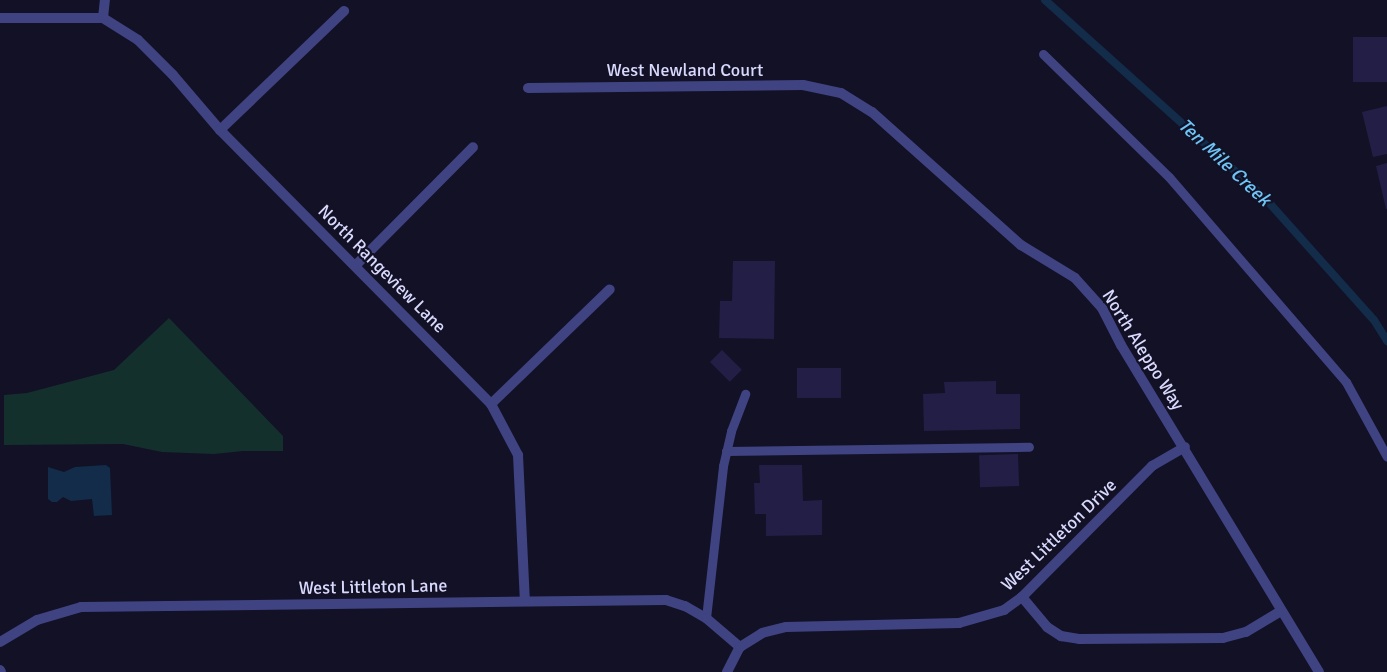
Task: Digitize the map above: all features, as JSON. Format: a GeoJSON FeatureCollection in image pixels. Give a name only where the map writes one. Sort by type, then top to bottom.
{"type":"FeatureCollection","features":[{"type":"Feature","properties":{"kind":"street"},"geometry":{"type":"LineString","coordinates":[[0,18],[103,18],[106,0]]}},
{"type":"Feature","properties":{"kind":"street"},"geometry":{"type":"LineString","coordinates":[[220,130],[344,11]]}},
{"type":"Feature","properties":{"kind":"street","name":"North Rangeview Lane"},"geometry":{"type":"LineString","coordinates":[[103,18],[138,40],[173,75],[220,130],[356,265],[491,404],[518,455],[526,600]]}},
{"type":"Feature","properties":{"kind":"street","name":"West Newland Court"},"geometry":{"type":"LineString","coordinates":[[528,88],[803,85],[841,94]]}},
{"type":"Feature","properties":{"kind":"street","name":"North Aleppo Way"},"geometry":{"type":"LineString","coordinates":[[841,94],[872,112],[1021,245],[1075,278],[1102,308],[1121,345],[1185,447],[1319,672]]}},
{"type":"Feature","properties":{"kind":"street"},"geometry":{"type":"LineString","coordinates":[[356,265],[473,147]]}},
{"type":"Feature","properties":{"kind":"street"},"geometry":{"type":"LineString","coordinates":[[491,404],[610,289]]}},
{"type":"Feature","properties":{"kind":"street","name":"West Littleton Drive"},"geometry":{"type":"LineString","coordinates":[[740,647],[762,633],[786,627],[958,623],[1004,610],[1022,598],[1152,466],[1185,447]]}},
{"type":"Feature","properties":{"kind":"street"},"geometry":{"type":"LineString","coordinates":[[1022,598],[1048,627],[1061,636],[1079,639],[1223,638],[1246,632],[1281,611]]}},
{"type":"Feature","properties":{"kind":"street","name":"West Littleton Lane"},"geometry":{"type":"LineString","coordinates":[[0,642],[37,620],[81,607],[526,600],[666,600],[685,606],[706,618],[740,647]]}},
{"type":"Feature","properties":{"kind":"street"},"geometry":{"type":"LineString","coordinates":[[727,672],[740,647]]}},
{"type":"Feature","properties":{"kind":"lane"},"geometry":{"type":"LineString","coordinates":[[1043,54],[1168,177],[1346,382],[1387,457]]}},
{"type":"Feature","properties":{"kind":"lane"},"geometry":{"type":"LineString","coordinates":[[706,618],[726,451],[731,431],[745,394]]}},
{"type":"Feature","properties":{"kind":"lane"},"geometry":{"type":"LineString","coordinates":[[726,451],[1029,447]]}},
{"type":"Feature","properties":{"kind":"green space"},"geometry":{"type":"Polygon","coordinates":[[[169,318],[283,436],[283,451],[243,451],[214,454],[162,452],[123,444],[4,445],[4,395],[27,393],[114,370],[169,318]]]}},
{"type":"Feature","properties":{"kind":"water"},"geometry":{"type":"Polygon","coordinates":[[[106,465],[110,468],[112,515],[94,516],[92,499],[71,501],[63,497],[57,502],[52,502],[48,499],[48,467],[64,472],[75,467],[106,465]]]}},
{"type":"Feature","properties":{"kind":"building"},"geometry":{"type":"Polygon","coordinates":[[[1353,37],[1387,37],[1387,82],[1353,82],[1353,37]]]}},
{"type":"Feature","properties":{"kind":"building"},"geometry":{"type":"Polygon","coordinates":[[[1387,106],[1387,154],[1373,157],[1362,112],[1387,106]]]}},
{"type":"Feature","properties":{"kind":"building"},"geometry":{"type":"Polygon","coordinates":[[[1387,163],[1387,209],[1386,209],[1376,166],[1387,163]]]}},
{"type":"Feature","properties":{"kind":"building"},"geometry":{"type":"Polygon","coordinates":[[[733,261],[775,261],[774,339],[719,338],[720,301],[732,301],[733,261]]]}},
{"type":"Feature","properties":{"kind":"building"},"geometry":{"type":"Polygon","coordinates":[[[722,350],[742,370],[730,382],[710,362],[722,350]]]}},
{"type":"Feature","properties":{"kind":"building"},"geometry":{"type":"Polygon","coordinates":[[[797,368],[841,368],[841,398],[797,398],[797,368]]]}},
{"type":"Feature","properties":{"kind":"building"},"geometry":{"type":"Polygon","coordinates":[[[996,381],[996,394],[1020,394],[1020,429],[924,431],[923,394],[945,393],[944,382],[996,381]]]}},
{"type":"Feature","properties":{"kind":"building"},"geometry":{"type":"Polygon","coordinates":[[[1018,454],[1019,486],[980,487],[979,455],[1018,454]]]}},
{"type":"Feature","properties":{"kind":"building"},"geometry":{"type":"Polygon","coordinates":[[[759,465],[802,465],[803,501],[822,500],[822,535],[766,536],[766,514],[755,514],[754,483],[760,483],[759,465]]]}},
{"type":"Feature","properties":{"kind":"waterway","name":"Ten Mile Creek"},"geometry":{"type":"LineString","coordinates":[[1045,0],[1263,196],[1374,320],[1387,341]]}}]}
